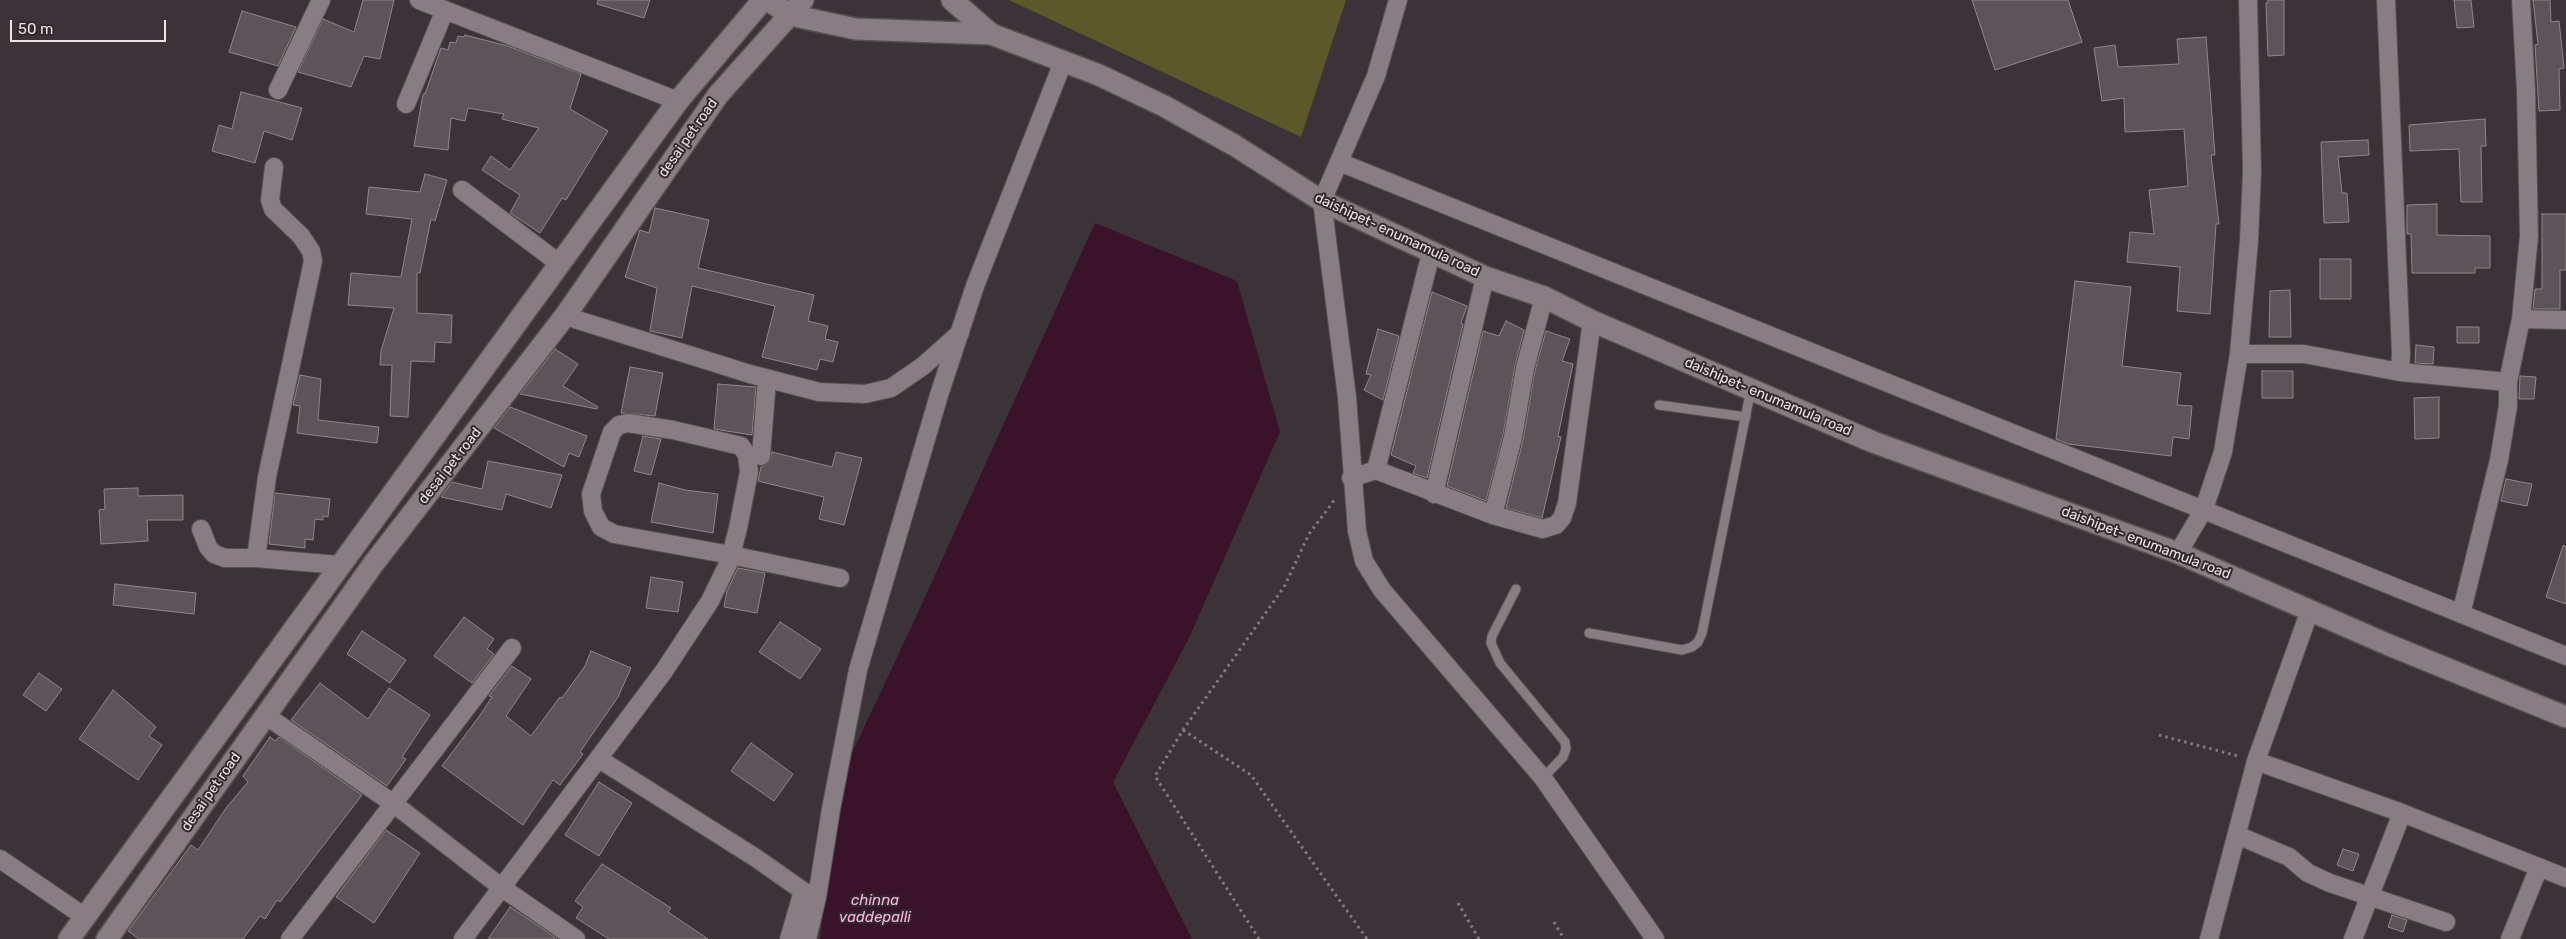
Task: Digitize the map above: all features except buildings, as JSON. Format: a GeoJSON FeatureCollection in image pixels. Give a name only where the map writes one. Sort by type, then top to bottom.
{"type":"FeatureCollection","features":[{"type":"Feature","properties":{"kind":"street"},"geometry":{"type":"LineString","coordinates":[[278,90],[321,0]]}},
{"type":"Feature","properties":{"kind":"street"},"geometry":{"type":"LineString","coordinates":[[418,0],[678,101]]}},
{"type":"Feature","properties":{"kind":"street","name":"desai pet road"},"geometry":{"type":"LineString","coordinates":[[69,939],[678,101],[763,0]]}},
{"type":"Feature","properties":{"kind":"street","name":"daishipet- enumamula road"},"geometry":{"type":"LineString","coordinates":[[768,0],[796,7],[856,30],[991,34],[1099,75],[1164,106],[1234,145],[1322,201],[1430,253],[1485,277],[1544,297],[1592,322],[1874,442],[2178,553],[2566,717]]}},
{"type":"Feature","properties":{"kind":"street","name":"daishipet- enumamula road"},"geometry":{"type":"LineString","coordinates":[[952,0],[991,34]]}},
{"type":"Feature","properties":{"kind":"street"},"geometry":{"type":"LineString","coordinates":[[1398,0],[1376,76],[1322,201],[1345,377],[1351,478],[1357,531],[1364,561],[1382,590],[1543,778],[1655,939]]}},
{"type":"Feature","properties":{"kind":"street"},"geometry":{"type":"LineString","coordinates":[[2178,553],[2204,508],[2223,452],[2239,354],[2249,250],[2252,171],[2248,0]]}},
{"type":"Feature","properties":{"kind":"street"},"geometry":{"type":"LineString","coordinates":[[2386,0],[2401,353],[2400,372]]}},
{"type":"Feature","properties":{"kind":"street"},"geometry":{"type":"LineString","coordinates":[[2461,614],[2499,460],[2508,406],[2508,382],[2521,319],[2529,236],[2526,90],[2521,0]]}},
{"type":"Feature","properties":{"kind":"street","name":"desai pet road"},"geometry":{"type":"LineString","coordinates":[[107,939],[374,563],[564,316],[718,95],[796,7]]}},
{"type":"Feature","properties":{"kind":"street"},"geometry":{"type":"LineString","coordinates":[[406,104],[445,10]]}},
{"type":"Feature","properties":{"kind":"street"},"geometry":{"type":"LineString","coordinates":[[807,939],[810,894],[831,809],[858,670],[939,395],[975,286],[1063,62]]}},
{"type":"Feature","properties":{"kind":"street"},"geometry":{"type":"LineString","coordinates":[[1339,162],[2204,508],[2566,656]]}},
{"type":"Feature","properties":{"kind":"street"},"geometry":{"type":"LineString","coordinates":[[256,558],[267,477],[313,261],[311,251],[301,236],[273,209],[270,200],[274,167]]}},
{"type":"Feature","properties":{"kind":"street"},"geometry":{"type":"LineString","coordinates":[[462,190],[560,264]]}},
{"type":"Feature","properties":{"kind":"street"},"geometry":{"type":"LineString","coordinates":[[1376,470],[1430,253]]}},
{"type":"Feature","properties":{"kind":"street"},"geometry":{"type":"LineString","coordinates":[[1434,494],[1485,277]]}},
{"type":"Feature","properties":{"kind":"street"},"geometry":{"type":"LineString","coordinates":[[1493,515],[1513,437],[1525,368],[1544,297]]}},
{"type":"Feature","properties":{"kind":"street"},"geometry":{"type":"LineString","coordinates":[[564,316],[767,379],[818,392],[865,394],[891,388],[923,366],[962,330]]}},
{"type":"Feature","properties":{"kind":"street"},"geometry":{"type":"LineString","coordinates":[[2521,319],[2566,320]]}},
{"type":"Feature","properties":{"kind":"street"},"geometry":{"type":"LineString","coordinates":[[1351,478],[1376,470],[1434,494],[1493,515],[1543,529],[1556,525],[1562,518],[1567,503],[1592,322]]}},
{"type":"Feature","properties":{"kind":"street"},"geometry":{"type":"LineString","coordinates":[[2239,354],[2304,354],[2400,372],[2508,382]]}},
{"type":"Feature","properties":{"kind":"street"},"geometry":{"type":"LineString","coordinates":[[761,456],[767,379]]}},
{"type":"Feature","properties":{"kind":"street"},"geometry":{"type":"LineString","coordinates":[[463,939],[664,671],[710,601],[731,555],[748,472],[747,455],[741,446],[673,430],[628,423],[619,425],[612,432],[591,494],[593,511],[601,526],[614,534],[731,555],[840,578]]}},
{"type":"Feature","properties":{"kind":"street"},"geometry":{"type":"LineString","coordinates":[[201,529],[208,546],[214,554],[225,558],[256,558],[339,565]]}},
{"type":"Feature","properties":{"kind":"street"},"geometry":{"type":"LineString","coordinates":[[2209,939],[2256,761],[2310,610]]}},
{"type":"Feature","properties":{"kind":"street"},"geometry":{"type":"LineString","coordinates":[[290,939],[512,648]]}},
{"type":"Feature","properties":{"kind":"street"},"geometry":{"type":"LineString","coordinates":[[265,715],[394,804],[501,887],[576,939]]}},
{"type":"Feature","properties":{"kind":"street"},"geometry":{"type":"LineString","coordinates":[[599,760],[810,894]]}},
{"type":"Feature","properties":{"kind":"street"},"geometry":{"type":"LineString","coordinates":[[2256,761],[2402,813],[2566,878]]}},
{"type":"Feature","properties":{"kind":"street"},"geometry":{"type":"LineString","coordinates":[[2353,939],[2402,813]]}},
{"type":"Feature","properties":{"kind":"street"},"geometry":{"type":"LineString","coordinates":[[2237,835],[2289,857],[2308,873],[2330,883],[2446,922]]}},
{"type":"Feature","properties":{"kind":"street"},"geometry":{"type":"LineString","coordinates":[[0,859],[85,917]]}},
{"type":"Feature","properties":{"kind":"street"},"geometry":{"type":"LineString","coordinates":[[2510,939],[2539,867]]}},
{"type":"Feature","properties":{"kind":"street"},"geometry":{"type":"LineString","coordinates":[[789,939],[810,894]]}},
{"type":"Feature","properties":{"kind":"lane"},"geometry":{"type":"LineString","coordinates":[[1589,633],[1682,650],[1692,647],[1698,642],[1704,624],[1751,389]]}},
{"type":"Feature","properties":{"kind":"lane"},"geometry":{"type":"LineString","coordinates":[[1659,405],[1746,417]]}},
{"type":"Feature","properties":{"kind":"lane"},"geometry":{"type":"LineString","coordinates":[[1516,589],[1492,636],[1491,643],[1500,663],[1565,742],[1566,750],[1563,757],[1543,778]]}},
{"type":"Feature","properties":{"kind":"path"},"geometry":{"type":"LineString","coordinates":[[1258,939],[1155,776],[1182,730],[1284,587],[1309,534],[1351,478]]}},
{"type":"Feature","properties":{"kind":"path"},"geometry":{"type":"LineString","coordinates":[[1182,730],[1250,775],[1367,939]]}},
{"type":"Feature","properties":{"kind":"path"},"geometry":{"type":"LineString","coordinates":[[2159,735],[2256,761]]}},
{"type":"Feature","properties":{"kind":"path"},"geometry":{"type":"LineString","coordinates":[[1458,903],[1479,939]]}},
{"type":"Feature","properties":{"kind":"path"},"geometry":{"type":"LineString","coordinates":[[1554,922],[1564,939]]}},
{"type":"Feature","properties":{"kind":"shaded area"},"geometry":{"type":"Polygon","coordinates":[[[1009,0],[1346,0],[1301,137],[1009,0]]]}},
{"type":"Feature","properties":{"kind":"water","name":"chinna vaddepalli"},"geometry":{"type":"Polygon","coordinates":[[[1095,223],[1237,281],[1280,432],[1189,638],[1113,782],[1192,939],[820,939],[838,783],[915,619],[1095,223]]]}}]}
